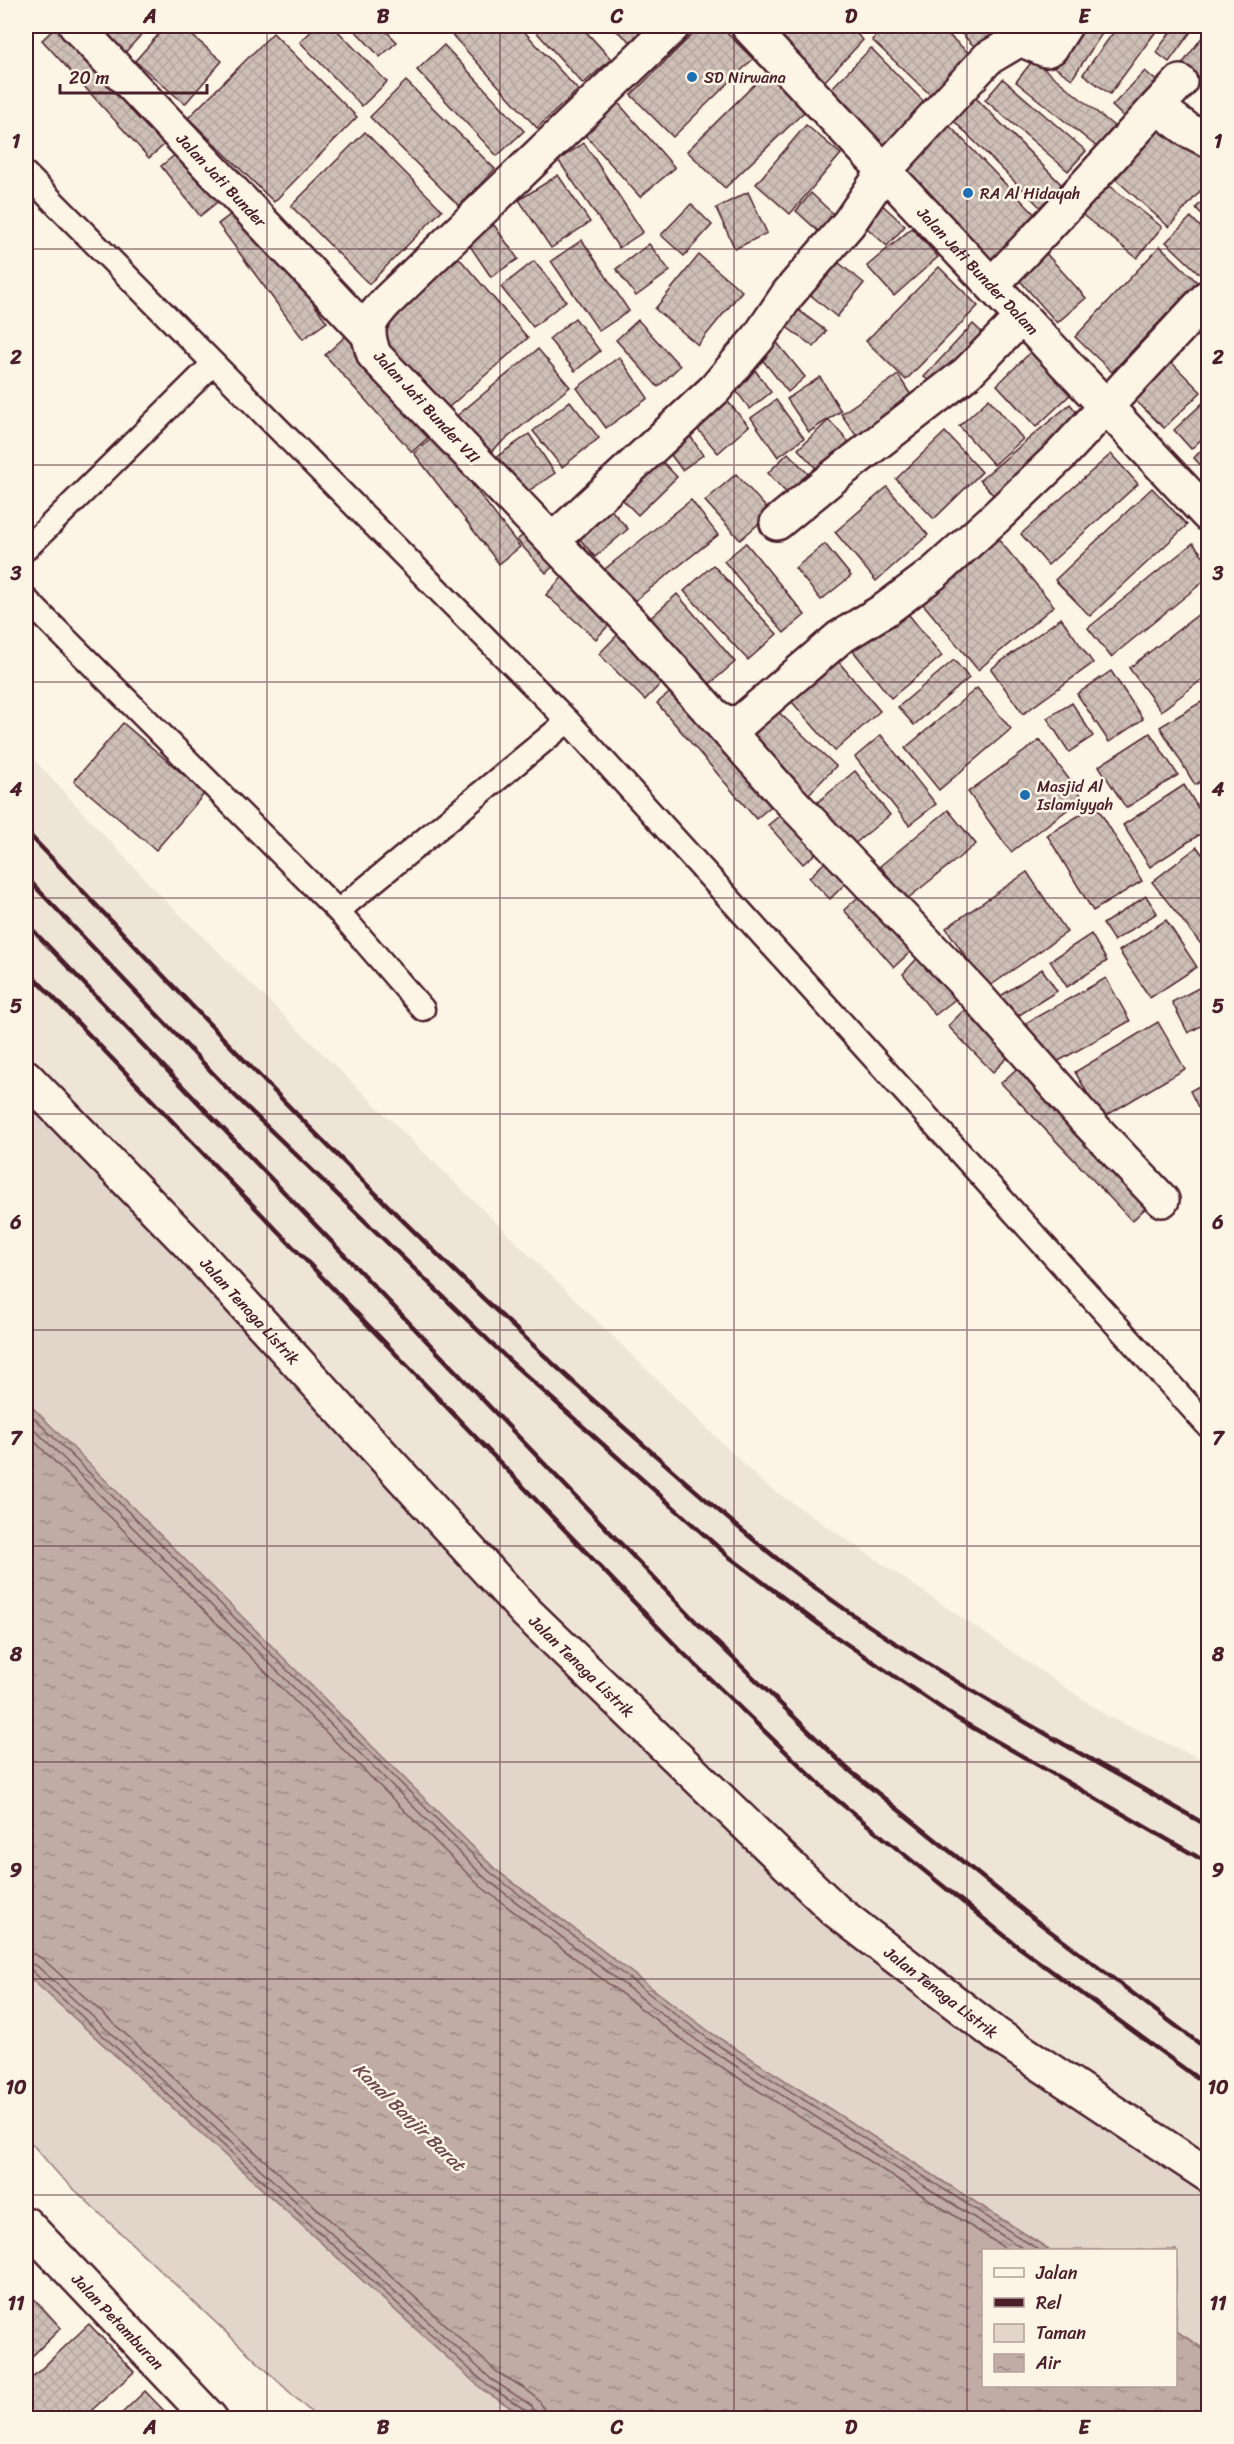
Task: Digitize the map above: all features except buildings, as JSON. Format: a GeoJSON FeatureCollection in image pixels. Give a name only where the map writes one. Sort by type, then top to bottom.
{"type":"FeatureCollection","features":[{"type":"Feature","properties":{"kind":"street","name":"Jalan Jati Bunder"},"geometry":{"type":"LineString","coordinates":[[76,26],[367,333]]}},
{"type":"Feature","properties":{"kind":"street","name":"Jalan Jati Bunder VII"},"geometry":{"type":"LineString","coordinates":[[673,26],[387,301],[372,318],[367,333],[374,356],[553,540],[783,793],[975,994],[1085,1119],[1162,1200]]}},
{"type":"Feature","properties":{"kind":"street","name":"Jalan Jati Bunder Dalam"},"geometry":{"type":"LineString","coordinates":[[748,26],[1209,515]]}},
{"type":"Feature","properties":{"kind":"street"},"geometry":{"type":"LineString","coordinates":[[553,540],[715,389],[759,337],[788,294],[849,223],[885,170],[988,58],[1020,39],[1046,50],[1051,48],[1065,26]]}},
{"type":"Feature","properties":{"kind":"street"},"geometry":{"type":"LineString","coordinates":[[992,284],[1053,223],[1180,82]]}},
{"type":"Feature","properties":{"kind":"street"},"geometry":{"type":"LineString","coordinates":[[1157,107],[1188,130],[1209,140]]}},
{"type":"Feature","properties":{"kind":"street"},"geometry":{"type":"LineString","coordinates":[[716,717],[727,723],[741,722],[839,638],[886,609],[934,573],[1061,455],[1209,297]]}},
{"type":"Feature","properties":{"kind":"street"},"geometry":{"type":"LineString","coordinates":[[777,523],[968,373],[1022,317]]}},
{"type":"Feature","properties":{"kind":"street","name":"Jalan Tenaga Listrik"},"geometry":{"type":"LineString","coordinates":[[26,1077],[188,1243],[526,1612],[835,1910],[997,2035],[1209,2175]]}},
{"type":"Feature","properties":{"kind":"street","name":"Jalan Petamburan"},"geometry":{"type":"LineString","coordinates":[[28,2230],[210,2418]]}},
{"type":"Feature","properties":{"kind":"lane"},"geometry":{"type":"LineString","coordinates":[[26,174],[568,721],[1209,1426]]}},
{"type":"Feature","properties":{"kind":"lane"},"geometry":{"type":"LineString","coordinates":[[26,549],[213,363]]}},
{"type":"Feature","properties":{"kind":"lane"},"geometry":{"type":"LineString","coordinates":[[26,599],[338,911],[423,1009]]}},
{"type":"Feature","properties":{"kind":"lane"},"geometry":{"type":"LineString","coordinates":[[338,911],[568,721]]}},
{"type":"Feature","properties":{"kind":"shaded area"},"geometry":{"type":"Polygon","coordinates":[[[26,751],[158,893],[763,1483],[1109,1717],[1208,1762],[1208,2192],[798,1881],[26,1076],[26,751]]]}},
{"type":"Feature","properties":{"kind":"green space"},"geometry":{"type":"Polygon","coordinates":[[[26,1076],[798,1881],[1208,2192],[1208,2352],[1177,2332],[1177,2249],[1048,2249],[711,2033],[495,1869],[26,1401],[26,1076]]]}},
{"type":"Feature","properties":{"kind":"green space"},"geometry":{"type":"Polygon","coordinates":[[[26,1974],[483,2390],[527,2418],[317,2418],[59,2175],[26,2137],[26,1974]]]}},
{"type":"Feature","properties":{"kind":"water","name":"Kanal Banjir Barat"},"geometry":{"type":"Polygon","coordinates":[[[26,1401],[495,1869],[711,2033],[1048,2249],[982,2249],[982,2387],[1177,2387],[1177,2332],[1208,2352],[1208,2418],[527,2418],[483,2390],[26,1974],[26,1401]]]}},
{"type":"Feature","properties":{"kind":"railway"},"geometry":{"type":"LineString","coordinates":[[26,831],[312,1130],[459,1276],[534,1347],[726,1516],[815,1588],[934,1668],[1208,1826]]}},
{"type":"Feature","properties":{"kind":"railway"},"geometry":{"type":"LineString","coordinates":[[26,877],[227,1088],[512,1363],[728,1556],[829,1632],[956,1718],[1208,1863]]}},
{"type":"Feature","properties":{"kind":"railway"},"geometry":{"type":"LineString","coordinates":[[26,923],[698,1624],[849,1770],[1034,1919],[1208,2050]]}},
{"type":"Feature","properties":{"kind":"railway"},"geometry":{"type":"LineString","coordinates":[[26,969],[682,1652],[832,1796],[1016,1945],[1208,2086]]}},
{"type":"Feature","properties":{"kind":"place","name":"SD Nirwana"},"geometry":{"type":"Point","coordinates":[692,77]}},
{"type":"Feature","properties":{"kind":"place","name":"RA Al Hidayah"},"geometry":{"type":"Point","coordinates":[968,193]}},
{"type":"Feature","properties":{"kind":"place","name":"Masjid Al Islamiyyah"},"geometry":{"type":"Point","coordinates":[1025,795]}}]}
